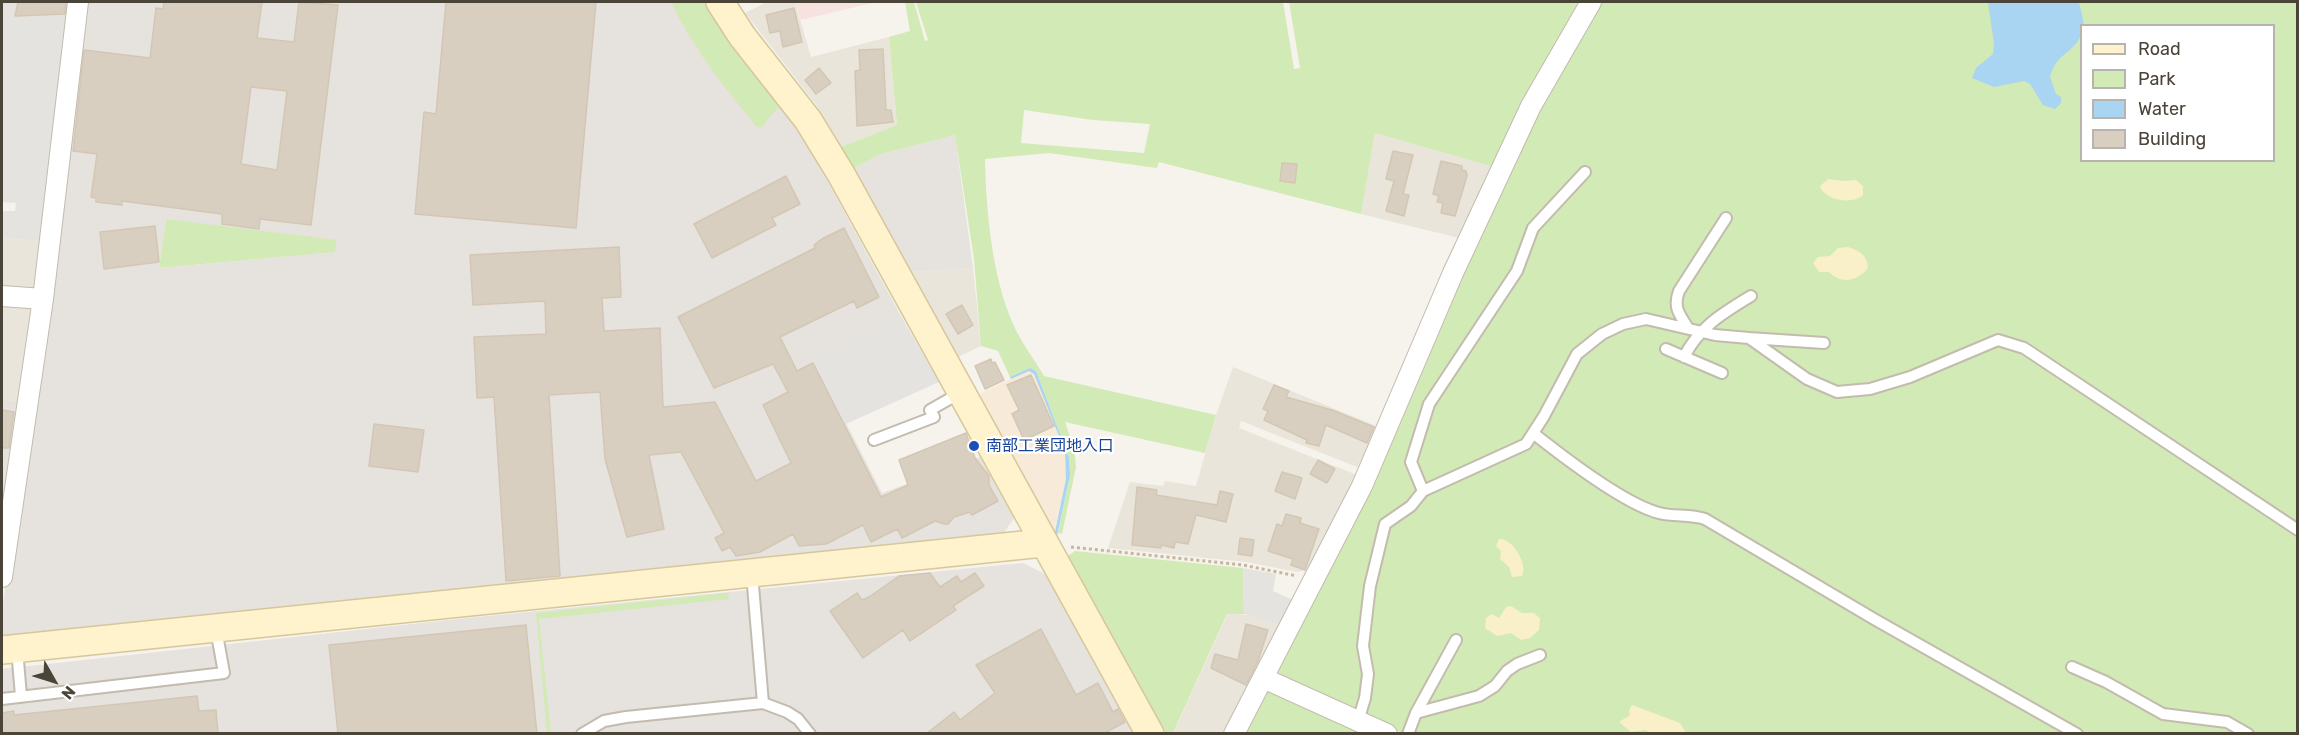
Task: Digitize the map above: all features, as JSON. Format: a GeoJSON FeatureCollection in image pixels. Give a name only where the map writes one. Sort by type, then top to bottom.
{"type":"FeatureCollection","features":[{"type":"Feature","properties":{"kind":"street"},"geometry":{"type":"LineString","coordinates":[[2,577],[43,299],[78,2]]}},
{"type":"Feature","properties":{"kind":"street"},"geometry":{"type":"LineString","coordinates":[[720,2],[742,36],[816,132],[1150,734]]}},
{"type":"Feature","properties":{"kind":"street"},"geometry":{"type":"LineString","coordinates":[[1234,734],[1362,486],[1453,273],[1526,116],[1591,2]]}},
{"type":"Feature","properties":{"kind":"street"},"geometry":{"type":"LineString","coordinates":[[2,296],[43,299]]}},
{"type":"Feature","properties":{"kind":"street"},"geometry":{"type":"LineString","coordinates":[[9,649],[1043,543]]}},
{"type":"Feature","properties":{"kind":"street"},"geometry":{"type":"LineString","coordinates":[[1263,678],[1387,734]]}},
{"type":"Feature","properties":{"kind":"lane"},"geometry":{"type":"LineString","coordinates":[[1423,491],[1411,462],[1429,404],[1516,271],[1533,228],[1585,171]]}},
{"type":"Feature","properties":{"kind":"lane"},"geometry":{"type":"LineString","coordinates":[[1688,328],[1677,311],[1675,302],[1679,291],[1726,218]]}},
{"type":"Feature","properties":{"kind":"lane"},"geometry":{"type":"LineString","coordinates":[[1684,357],[1700,331],[1710,321],[1751,296]]}},
{"type":"Feature","properties":{"kind":"lane"},"geometry":{"type":"LineString","coordinates":[[1358,721],[1365,698],[1368,674],[1363,646],[1370,586],[1385,524],[1411,506],[1423,491],[1526,444],[1577,354],[1602,334],[1623,324],[1646,319],[1700,331],[1749,338],[1824,344]]}},
{"type":"Feature","properties":{"kind":"lane"},"geometry":{"type":"LineString","coordinates":[[1749,338],[1807,379],[1837,392],[1870,389],[1910,377],[1998,340],[2025,348],[2298,530]]}},
{"type":"Feature","properties":{"kind":"lane"},"geometry":{"type":"LineString","coordinates":[[1666,349],[1722,373]]}},
{"type":"Feature","properties":{"kind":"lane"},"geometry":{"type":"LineString","coordinates":[[874,440],[934,417],[930,410],[961,393]]}},
{"type":"Feature","properties":{"kind":"lane"},"geometry":{"type":"LineString","coordinates":[[1533,433],[1640,506],[1661,513],[1689,514],[1705,519],[2077,734]]}},
{"type":"Feature","properties":{"kind":"lane"},"geometry":{"type":"LineString","coordinates":[[752,574],[764,703]]}},
{"type":"Feature","properties":{"kind":"lane"},"geometry":{"type":"LineString","coordinates":[[2,699],[224,673],[216,629]]}},
{"type":"Feature","properties":{"kind":"lane"},"geometry":{"type":"LineString","coordinates":[[1408,734],[1416,712],[1456,640]]}},
{"type":"Feature","properties":{"kind":"lane"},"geometry":{"type":"LineString","coordinates":[[9,649],[21,696]]}},
{"type":"Feature","properties":{"kind":"lane"},"geometry":{"type":"LineString","coordinates":[[1416,712],[1479,696],[1495,686],[1506,671],[1540,655]]}},
{"type":"Feature","properties":{"kind":"lane"},"geometry":{"type":"LineString","coordinates":[[2072,667],[2106,682],[2163,714],[2227,722],[2248,734]]}},
{"type":"Feature","properties":{"kind":"lane"},"geometry":{"type":"LineString","coordinates":[[582,734],[604,721],[626,717],[764,703],[798,719],[810,734]]}},
{"type":"Feature","properties":{"kind":"path"},"geometry":{"type":"LineString","coordinates":[[1043,543],[1243,565],[1313,580]]}},
{"type":"Feature","properties":{"kind":"shaded area"},"geometry":{"type":"Polygon","coordinates":[[[2,2],[74,2],[72,17],[2,17],[2,2]]]}},
{"type":"Feature","properties":{"kind":"shaded area"},"geometry":{"type":"Polygon","coordinates":[[[82,2],[705,2],[728,41],[796,127],[811,151],[901,316],[813,359],[882,493],[980,457],[1014,518],[1003,534],[2,636],[2,610],[49,283],[82,2]],[[166,219],[159,268],[334,252],[166,219]]]}},
{"type":"Feature","properties":{"kind":"shaded area"},"geometry":{"type":"Polygon","coordinates":[[[767,2],[795,2],[811,57],[889,37],[897,125],[841,147],[817,106],[745,13],[767,2]]]}},
{"type":"Feature","properties":{"kind":"shaded area"},"geometry":{"type":"Polygon","coordinates":[[[795,2],[877,2],[801,20],[795,2]]]}},
{"type":"Feature","properties":{"kind":"shaded area"},"geometry":{"type":"Polygon","coordinates":[[[2,17],[68,17],[46,243],[2,237],[2,211],[15,211],[16,203],[2,202],[2,17]]]}},
{"type":"Feature","properties":{"kind":"shaded area"},"geometry":{"type":"Polygon","coordinates":[[[1375,133],[1494,167],[1459,238],[1361,214],[1375,133]]]}},
{"type":"Feature","properties":{"kind":"shaded area"},"geometry":{"type":"Polygon","coordinates":[[[955,135],[973,268],[911,272],[854,168],[881,154],[955,135]]]}},
{"type":"Feature","properties":{"kind":"shaded area"},"geometry":{"type":"Polygon","coordinates":[[[2,237],[46,243],[39,293],[2,290],[2,237]]]}},
{"type":"Feature","properties":{"kind":"shaded area"},"geometry":{"type":"Polygon","coordinates":[[[973,268],[981,346],[958,357],[911,272],[973,268]]]}},
{"type":"Feature","properties":{"kind":"shaded area"},"geometry":{"type":"Polygon","coordinates":[[[2,300],[38,303],[23,402],[2,400],[2,300]]]}},
{"type":"Feature","properties":{"kind":"shaded area"},"geometry":{"type":"Polygon","coordinates":[[[901,316],[939,382],[846,424],[812,359],[901,316]]]}},
{"type":"Feature","properties":{"kind":"shaded area"},"geometry":{"type":"Polygon","coordinates":[[[1233,367],[1379,427],[1361,465],[1357,467],[1241,421],[1239,428],[1357,475],[1307,570],[1297,572],[1246,562],[1108,548],[1130,482],[1163,486],[1165,481],[1196,486],[1216,415],[1233,367]]]}},
{"type":"Feature","properties":{"kind":"shaded area"},"geometry":{"type":"Polygon","coordinates":[[[1029,371],[1034,374],[1065,451],[1066,479],[1055,532],[979,394],[1029,371]]]}},
{"type":"Feature","properties":{"kind":"shaded area"},"geometry":{"type":"Polygon","coordinates":[[[2,400],[23,402],[2,548],[2,400]]]}},
{"type":"Feature","properties":{"kind":"shaded area"},"geometry":{"type":"Polygon","coordinates":[[[1023,563],[1045,574],[1133,733],[2,733],[2,669],[467,618],[1023,563]]]}},
{"type":"Feature","properties":{"kind":"shaded area"},"geometry":{"type":"Polygon","coordinates":[[[1243,568],[1276,574],[1273,591],[1293,600],[1281,625],[1244,614],[1243,568]]]}},
{"type":"Feature","properties":{"kind":"shaded area"},"geometry":{"type":"Polygon","coordinates":[[[1228,613],[1262,617],[1281,625],[1226,733],[1173,734],[1228,613]]]}},
{"type":"Feature","properties":{"kind":"green space"},"geometry":{"type":"Polygon","coordinates":[[[671,2],[705,2],[728,41],[779,106],[762,127],[757,127],[710,67],[671,2]]]}},
{"type":"Feature","properties":{"kind":"green space"},"geometry":{"type":"Polygon","coordinates":[[[905,2],[914,2],[925,41],[928,40],[916,2],[1283,2],[1294,69],[1300,68],[1289,2],[1583,2],[1494,167],[1375,133],[1361,214],[1159,162],[1157,168],[1049,153],[985,159],[991,243],[1000,285],[1016,331],[1044,376],[1216,415],[1205,453],[1065,422],[1074,448],[1076,467],[1062,534],[1058,533],[1070,475],[1069,458],[1036,371],[1030,368],[1010,377],[998,351],[981,346],[974,259],[955,135],[881,154],[854,168],[841,147],[897,125],[889,37],[910,31],[905,2]],[[1024,110],[1021,143],[1144,153],[1150,124],[1093,120],[1024,110]]]}},
{"type":"Feature","properties":{"kind":"green space"},"geometry":{"type":"Polygon","coordinates":[[[1599,2],[2297,2],[2297,733],[1403,733],[1281,677],[1276,668],[1509,164],[1599,2]]]}},
{"type":"Feature","properties":{"kind":"green space"},"geometry":{"type":"Polygon","coordinates":[[[166,219],[336,240],[335,252],[159,268],[166,219]]]}},
{"type":"Feature","properties":{"kind":"green space"},"geometry":{"type":"Polygon","coordinates":[[[1075,551],[1243,568],[1244,614],[1227,614],[1173,733],[1166,733],[1068,556],[1075,551]]]}},
{"type":"Feature","properties":{"kind":"green space"},"geometry":{"type":"Polygon","coordinates":[[[728,593],[729,599],[539,619],[551,733],[547,733],[536,613],[728,593]]]}},
{"type":"Feature","properties":{"kind":"green space"},"geometry":{"type":"Polygon","coordinates":[[[1267,691],[1273,691],[1371,734],[1241,734],[1267,691]]]}},
{"type":"Feature","properties":{"kind":"sand"},"geometry":{"type":"Polygon","coordinates":[[[1828,179],[1856,180],[1863,186],[1863,195],[1852,200],[1838,200],[1822,191],[1820,186],[1828,179]]]}},
{"type":"Feature","properties":{"kind":"sand"},"geometry":{"type":"Polygon","coordinates":[[[1848,247],[1862,254],[1866,260],[1868,268],[1859,276],[1849,280],[1839,279],[1829,272],[1819,272],[1813,263],[1818,257],[1830,256],[1838,248],[1848,247]]]}},
{"type":"Feature","properties":{"kind":"sand"},"geometry":{"type":"Polygon","coordinates":[[[1499,539],[1510,543],[1518,553],[1523,566],[1522,576],[1512,577],[1509,567],[1500,559],[1501,551],[1496,546],[1499,539]]]}},
{"type":"Feature","properties":{"kind":"sand"},"geometry":{"type":"Polygon","coordinates":[[[1511,606],[1522,613],[1534,613],[1540,618],[1539,630],[1530,638],[1521,640],[1511,633],[1497,636],[1485,628],[1486,618],[1492,614],[1499,618],[1506,607],[1511,606]]]}},
{"type":"Feature","properties":{"kind":"sand"},"geometry":{"type":"Polygon","coordinates":[[[1632,705],[1680,723],[1686,733],[1649,733],[1646,730],[1631,732],[1619,722],[1630,715],[1629,710],[1632,705]]]}},
{"type":"Feature","properties":{"kind":"water"},"geometry":{"type":"Polygon","coordinates":[[[1988,2],[2079,2],[2083,23],[2080,24],[2080,36],[2073,47],[2058,61],[2050,77],[2056,94],[2061,97],[2061,103],[2055,109],[2043,105],[2030,84],[2024,81],[1994,87],[1972,78],[1976,68],[1993,54],[1994,44],[1988,2]]]}},
{"type":"Feature","properties":{"kind":"water"},"geometry":{"type":"Polygon","coordinates":[[[1030,368],[1036,371],[1069,458],[1070,475],[1057,536],[1055,532],[1066,479],[1065,451],[1034,374],[1029,371],[1011,379],[1010,377],[1030,368]]]}},
{"type":"Feature","properties":{"kind":"building"},"geometry":{"type":"Polygon","coordinates":[[[18,2],[66,2],[65,14],[15,16],[18,2]]]}},
{"type":"Feature","properties":{"kind":"building"},"geometry":{"type":"Polygon","coordinates":[[[164,2],[262,2],[257,38],[294,42],[299,2],[338,5],[311,225],[260,219],[259,229],[222,224],[222,214],[122,201],[122,205],[96,202],[96,198],[91,197],[97,154],[73,151],[84,50],[150,58],[156,8],[163,9],[164,2]],[[251,87],[241,164],[277,170],[287,91],[251,87]]]}},
{"type":"Feature","properties":{"kind":"building"},"geometry":{"type":"Polygon","coordinates":[[[446,2],[596,2],[576,228],[415,214],[424,112],[436,114],[446,2]]]}},
{"type":"Feature","properties":{"kind":"building"},"geometry":{"type":"Polygon","coordinates":[[[794,8],[802,42],[783,47],[780,31],[770,33],[766,15],[794,8]]]}},
{"type":"Feature","properties":{"kind":"building"},"geometry":{"type":"Polygon","coordinates":[[[883,49],[886,110],[891,110],[893,122],[857,126],[855,71],[860,70],[859,50],[883,49]]]}},
{"type":"Feature","properties":{"kind":"building"},"geometry":{"type":"Polygon","coordinates":[[[819,68],[831,83],[816,94],[805,80],[819,68]]]}},
{"type":"Feature","properties":{"kind":"building"},"geometry":{"type":"Polygon","coordinates":[[[1393,151],[1413,155],[1403,194],[1409,195],[1404,216],[1386,211],[1394,181],[1386,179],[1393,151]]]}},
{"type":"Feature","properties":{"kind":"building"},"geometry":{"type":"Polygon","coordinates":[[[1441,161],[1462,166],[1462,170],[1466,171],[1467,176],[1455,216],[1441,213],[1443,203],[1437,202],[1439,196],[1433,194],[1441,161]]]}},
{"type":"Feature","properties":{"kind":"building"},"geometry":{"type":"Polygon","coordinates":[[[1282,163],[1297,164],[1295,183],[1280,181],[1282,163]]]}},
{"type":"Feature","properties":{"kind":"building"},"geometry":{"type":"Polygon","coordinates":[[[786,176],[800,204],[772,218],[776,225],[712,258],[694,224],[786,176]]]}},
{"type":"Feature","properties":{"kind":"building"},"geometry":{"type":"Polygon","coordinates":[[[155,226],[159,262],[104,269],[100,232],[155,226]]]}},
{"type":"Feature","properties":{"kind":"building"},"geometry":{"type":"Polygon","coordinates":[[[844,228],[879,297],[857,308],[854,301],[780,337],[797,371],[813,363],[881,497],[908,485],[899,460],[966,433],[975,458],[989,476],[989,485],[998,501],[972,515],[970,512],[954,517],[948,524],[935,521],[902,538],[897,529],[871,542],[863,525],[826,544],[799,546],[793,534],[760,552],[736,556],[730,547],[722,551],[715,538],[724,533],[681,452],[649,455],[664,529],[627,537],[605,459],[600,392],[549,395],[560,576],[506,581],[494,397],[477,398],[474,337],[546,334],[545,301],[473,305],[470,255],[619,247],[621,297],[602,298],[604,331],[660,328],[663,407],[715,402],[756,481],[791,463],[763,405],[788,392],[773,364],[714,388],[678,317],[815,248],[814,245],[822,239],[844,228]]]}},
{"type":"Feature","properties":{"kind":"building"},"geometry":{"type":"Polygon","coordinates":[[[962,305],[973,325],[958,334],[946,314],[962,305]]]}},
{"type":"Feature","properties":{"kind":"building"},"geometry":{"type":"Polygon","coordinates":[[[991,359],[992,363],[995,362],[1004,380],[985,389],[975,366],[991,359]]]}},
{"type":"Feature","properties":{"kind":"building"},"geometry":{"type":"Polygon","coordinates":[[[1031,375],[1054,426],[1024,440],[1012,414],[1019,410],[1007,385],[1031,375]]]}},
{"type":"Feature","properties":{"kind":"building"},"geometry":{"type":"Polygon","coordinates":[[[1274,385],[1289,391],[1286,397],[1332,410],[1374,427],[1367,443],[1326,425],[1319,446],[1306,443],[1307,440],[1264,420],[1268,411],[1263,409],[1274,385]]]}},
{"type":"Feature","properties":{"kind":"building"},"geometry":{"type":"Polygon","coordinates":[[[2,410],[14,412],[9,448],[2,448],[2,410]]]}},
{"type":"Feature","properties":{"kind":"building"},"geometry":{"type":"Polygon","coordinates":[[[374,424],[424,430],[418,472],[369,466],[374,424]]]}},
{"type":"Feature","properties":{"kind":"building"},"geometry":{"type":"Polygon","coordinates":[[[1318,460],[1335,469],[1327,483],[1310,474],[1318,460]]]}},
{"type":"Feature","properties":{"kind":"building"},"geometry":{"type":"Polygon","coordinates":[[[1282,472],[1302,478],[1295,499],[1275,491],[1282,472]]]}},
{"type":"Feature","properties":{"kind":"building"},"geometry":{"type":"Polygon","coordinates":[[[1137,487],[1157,490],[1156,495],[1217,505],[1220,491],[1233,494],[1226,522],[1196,515],[1188,544],[1175,542],[1174,548],[1161,545],[1161,548],[1132,545],[1137,487]]]}},
{"type":"Feature","properties":{"kind":"building"},"geometry":{"type":"Polygon","coordinates":[[[1286,514],[1301,518],[1300,523],[1319,529],[1305,570],[1291,565],[1293,559],[1268,551],[1277,524],[1282,526],[1286,514]]]}},
{"type":"Feature","properties":{"kind":"building"},"geometry":{"type":"Polygon","coordinates":[[[1240,538],[1254,540],[1252,556],[1238,554],[1240,538]]]}},
{"type":"Feature","properties":{"kind":"building"},"geometry":{"type":"Polygon","coordinates":[[[930,573],[940,587],[957,576],[961,582],[975,573],[984,586],[953,606],[956,610],[910,641],[903,630],[863,658],[830,611],[857,593],[862,600],[869,597],[899,576],[930,573]]]}},
{"type":"Feature","properties":{"kind":"building"},"geometry":{"type":"Polygon","coordinates":[[[1246,624],[1268,630],[1258,661],[1246,685],[1211,668],[1215,654],[1238,660],[1246,624]]]}},
{"type":"Feature","properties":{"kind":"building"},"geometry":{"type":"Polygon","coordinates":[[[526,625],[537,734],[338,734],[329,645],[526,625]]]}},
{"type":"Feature","properties":{"kind":"building"},"geometry":{"type":"Polygon","coordinates":[[[1041,629],[1076,695],[1098,683],[1113,712],[1118,709],[1125,722],[1103,734],[926,734],[954,712],[960,720],[995,693],[976,665],[1041,629]]]}},
{"type":"Feature","properties":{"kind":"building"},"geometry":{"type":"Polygon","coordinates":[[[197,696],[199,711],[216,710],[218,734],[2,734],[2,713],[14,711],[14,715],[197,696]]]}},
{"type":"Feature","properties":{"kind":"place","name":"南部工業団地入口"},"geometry":{"type":"Point","coordinates":[974,446]}}]}
